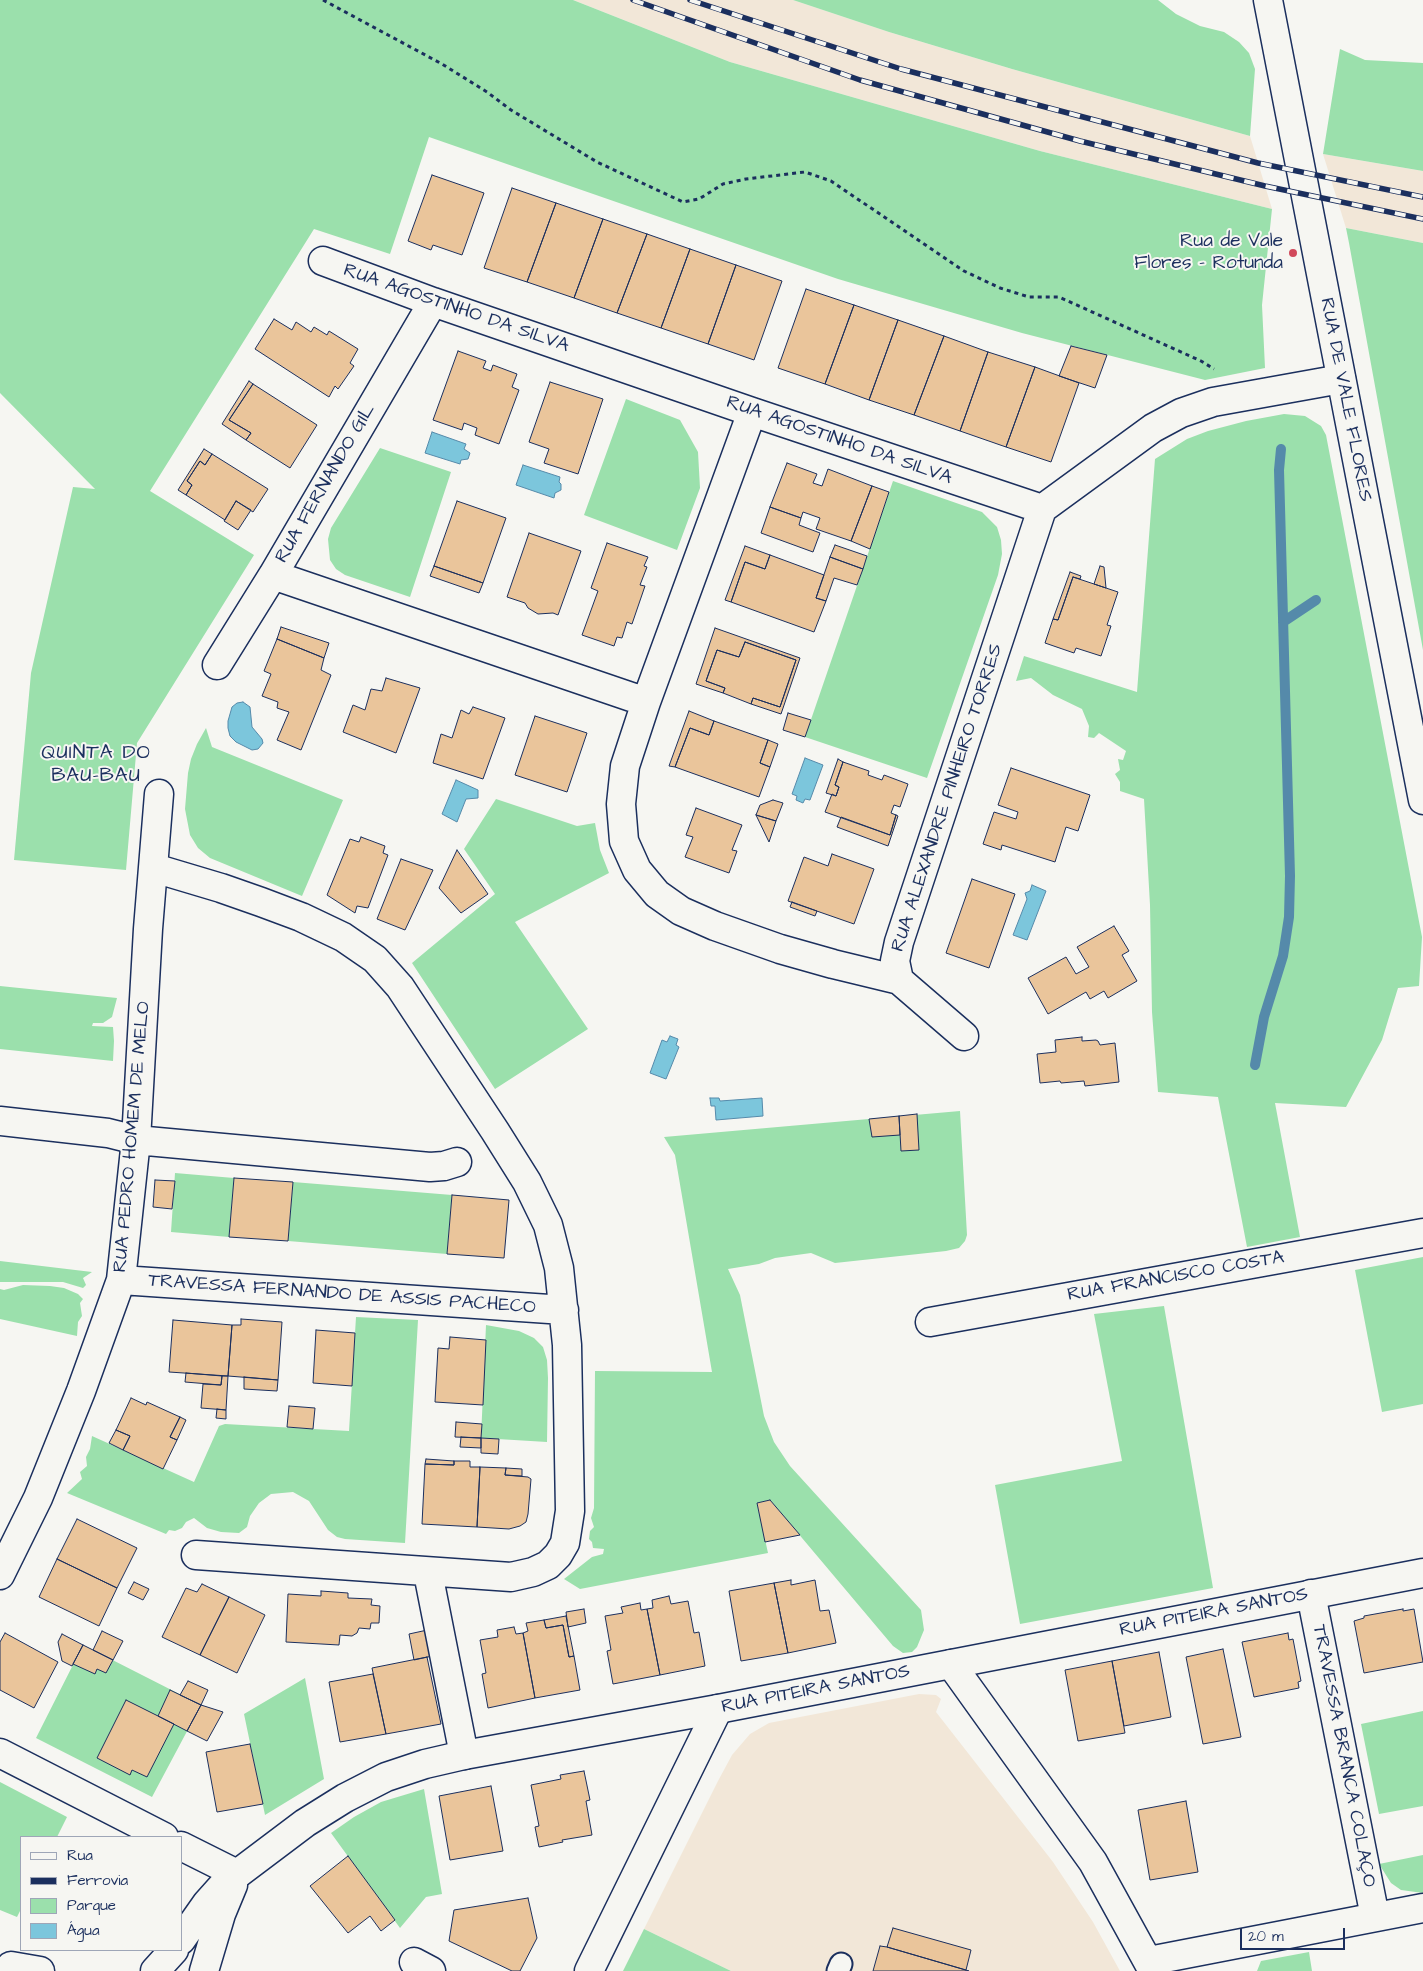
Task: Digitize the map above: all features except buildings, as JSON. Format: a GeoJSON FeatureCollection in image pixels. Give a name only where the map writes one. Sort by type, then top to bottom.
{"type":"FeatureCollection","features":[{"type":"Feature","properties":{"kind":"street","name":"RUA DE VALE FLORES"},"geometry":{"type":"LineString","coordinates":[[1268,0],[1423,800]]}},
{"type":"Feature","properties":{"kind":"street","name":"RUA AGOSTINHO DA SILVA"},"geometry":{"type":"LineString","coordinates":[[322,261],[433,302],[752,412],[1042,509]]}},
{"type":"Feature","properties":{"kind":"street","name":"RUA FERNANDO GIL"},"geometry":{"type":"LineString","coordinates":[[217,665],[273,576],[433,302]]}},
{"type":"Feature","properties":{"kind":"street"},"geometry":{"type":"LineString","coordinates":[[1042,509],[1120,451],[1160,424],[1181,413],[1213,402],[1341,379]]}},
{"type":"Feature","properties":{"kind":"street","name":"RUA ALEXANDRE PINHEIRO TORRES"},"geometry":{"type":"LineString","coordinates":[[752,412],[646,702],[626,766],[621,804],[624,841],[637,870],[657,894],[681,911],[715,926],[833,964],[899,980],[895,961],[899,942],[1042,509]]}},
{"type":"Feature","properties":{"kind":"street"},"geometry":{"type":"LineString","coordinates":[[273,576],[646,702]]}},
{"type":"Feature","properties":{"kind":"street","name":"RUA PEDRO HOMEM DE MELO"},"geometry":{"type":"LineString","coordinates":[[0,1576],[38,1498],[80,1392],[121,1280],[136,1140],[148,929],[159,794]]}},
{"type":"Feature","properties":{"kind":"street"},"geometry":{"type":"LineString","coordinates":[[154,868],[221,888],[301,917],[343,938],[375,958],[400,987],[527,1182],[548,1225],[559,1268],[569,1388],[570,1502],[568,1528],[565,1543],[558,1555],[548,1565],[533,1572],[511,1577],[428,1573],[196,1555]]}},
{"type":"Feature","properties":{"kind":"street"},"geometry":{"type":"LineString","coordinates":[[899,980],[964,1036]]}},
{"type":"Feature","properties":{"kind":"street"},"geometry":{"type":"LineString","coordinates":[[0,1121],[108,1133],[136,1140],[430,1167],[444,1166],[457,1162]]}},
{"type":"Feature","properties":{"kind":"street","name":"RUA FRANCISCO COSTA"},"geometry":{"type":"LineString","coordinates":[[930,1322],[1423,1233]]}},
{"type":"Feature","properties":{"kind":"street","name":"TRAVESSA FERNANDO DE ASSIS PACHECO"},"geometry":{"type":"LineString","coordinates":[[121,1280],[564,1310]]}},
{"type":"Feature","properties":{"kind":"street"},"geometry":{"type":"LineString","coordinates":[[428,1573],[464,1755]]}},
{"type":"Feature","properties":{"kind":"street","name":"RUA PITEIRA SANTOS"},"geometry":{"type":"LineString","coordinates":[[182,1939],[207,1903],[224,1884],[304,1823],[345,1798],[386,1777],[425,1764],[464,1755],[718,1709],[1423,1573]]}},
{"type":"Feature","properties":{"kind":"street","name":"TRAVESSA BRANCA COLAÇO"},"geometry":{"type":"LineString","coordinates":[[1311,1594],[1375,1917]]}},
{"type":"Feature","properties":{"kind":"street"},"geometry":{"type":"LineString","coordinates":[[951,1664],[1093,1862],[1151,1966],[1423,1908]]}},
{"type":"Feature","properties":{"kind":"street"},"geometry":{"type":"LineString","coordinates":[[589,1971],[718,1709]]}},
{"type":"Feature","properties":{"kind":"street"},"geometry":{"type":"LineString","coordinates":[[0,1753],[162,1836]]}},
{"type":"Feature","properties":{"kind":"street"},"geometry":{"type":"LineString","coordinates":[[182,1846],[237,1874],[221,1914],[204,1971]]}},
{"type":"Feature","properties":{"kind":"street"},"geometry":{"type":"LineString","coordinates":[[155,1971],[173,1951]]}},
{"type":"Feature","properties":{"kind":"street"},"geometry":{"type":"LineString","coordinates":[[10,1966],[40,1971]]}},
{"type":"Feature","properties":{"kind":"path"},"geometry":{"type":"LineString","coordinates":[[323,0],[442,64],[487,92],[511,110],[597,162],[683,202],[698,199],[723,184],[780,174],[805,172],[832,181],[964,271],[991,284],[1028,297],[1059,297],[1202,361],[1255,394]]}},
{"type":"Feature","properties":{"kind":"shaded area"},"geometry":{"type":"Polygon","coordinates":[[[573,0],[793,0],[889,32],[1012,69],[1250,136],[1272,209],[1040,151],[730,62],[573,0]]]}},
{"type":"Feature","properties":{"kind":"shaded area"},"geometry":{"type":"Polygon","coordinates":[[[1323,154],[1423,171],[1423,243],[1346,228],[1323,154]]]}},
{"type":"Feature","properties":{"kind":"shaded area"},"geometry":{"type":"Polygon","coordinates":[[[919,1694],[936,1695],[941,1699],[936,1712],[1053,1862],[1093,1922],[1120,1971],[731,1971],[644,1929],[732,1755],[750,1734],[769,1723],[919,1694]]]}},
{"type":"Feature","properties":{"kind":"green space"},"geometry":{"type":"Polygon","coordinates":[[[0,0],[573,0],[730,62],[1040,151],[1272,209],[1262,305],[1265,368],[1205,380],[1022,333],[838,279],[429,137],[390,254],[314,229],[150,491],[254,555],[137,743],[126,870],[14,860],[31,673],[73,487],[95,489],[0,393],[0,0]]]}},
{"type":"Feature","properties":{"kind":"green space"},"geometry":{"type":"Polygon","coordinates":[[[793,0],[1158,0],[1176,14],[1200,26],[1224,32],[1239,42],[1249,53],[1255,69],[1250,136],[1012,69],[889,32],[793,0]]]}},
{"type":"Feature","properties":{"kind":"green space"},"geometry":{"type":"Polygon","coordinates":[[[1340,49],[1365,60],[1423,63],[1423,171],[1323,154],[1340,49]]]}},
{"type":"Feature","properties":{"kind":"green space"},"geometry":{"type":"Polygon","coordinates":[[[1346,228],[1423,243],[1423,650],[1349,243],[1346,228]]]}},
{"type":"Feature","properties":{"kind":"green space"},"geometry":{"type":"Polygon","coordinates":[[[626,399],[680,420],[698,452],[700,488],[677,550],[584,515],[626,399]]]}},
{"type":"Feature","properties":{"kind":"green space"},"geometry":{"type":"Polygon","coordinates":[[[1284,414],[1305,416],[1321,426],[1326,435],[1422,937],[1419,986],[1398,988],[1382,1040],[1346,1107],[1275,1103],[1300,1237],[1247,1247],[1218,1097],[1158,1092],[1152,1012],[1150,905],[1144,799],[1120,791],[1120,782],[1115,774],[1120,770],[1118,759],[1123,760],[1126,751],[1099,733],[1094,738],[1088,737],[1089,726],[1082,709],[1053,695],[1031,678],[1016,681],[1024,656],[1137,692],[1155,459],[1187,439],[1208,431],[1284,414]]]}},
{"type":"Feature","properties":{"kind":"green space"},"geometry":{"type":"Polygon","coordinates":[[[380,448],[451,472],[410,597],[345,575],[336,569],[330,560],[328,539],[331,528],[380,448]]]}},
{"type":"Feature","properties":{"kind":"green space"},"geometry":{"type":"Polygon","coordinates":[[[893,481],[982,512],[997,527],[1001,540],[1002,554],[998,575],[927,778],[805,737],[893,481]]]}},
{"type":"Feature","properties":{"kind":"green space"},"geometry":{"type":"Polygon","coordinates":[[[206,728],[212,747],[343,800],[302,896],[210,858],[198,848],[190,835],[185,809],[188,773],[197,744],[206,728]]]}},
{"type":"Feature","properties":{"kind":"green space"},"geometry":{"type":"Polygon","coordinates":[[[496,799],[577,826],[595,823],[600,850],[609,873],[515,922],[588,1029],[495,1089],[412,963],[495,894],[464,849],[496,799]]]}},
{"type":"Feature","properties":{"kind":"green space"},"geometry":{"type":"Polygon","coordinates":[[[0,986],[117,998],[112,1017],[103,1023],[93,1023],[92,1026],[113,1027],[113,1061],[0,1049],[0,986]]]}},
{"type":"Feature","properties":{"kind":"green space"},"geometry":{"type":"Polygon","coordinates":[[[960,1111],[967,1235],[959,1248],[835,1263],[811,1253],[775,1258],[759,1264],[728,1269],[740,1295],[764,1416],[774,1442],[790,1466],[921,1610],[924,1630],[917,1647],[912,1652],[903,1653],[893,1646],[770,1500],[757,1503],[768,1553],[580,1589],[564,1579],[592,1557],[603,1554],[604,1549],[593,1548],[592,1542],[589,1539],[590,1531],[594,1527],[591,1518],[594,1508],[595,1371],[712,1372],[675,1155],[664,1137],[960,1111]]]}},
{"type":"Feature","properties":{"kind":"green space"},"geometry":{"type":"Polygon","coordinates":[[[175,1173],[234,1178],[229,1237],[171,1232],[175,1173]]]}},
{"type":"Feature","properties":{"kind":"green space"},"geometry":{"type":"Polygon","coordinates":[[[293,1182],[452,1195],[447,1254],[288,1241],[293,1182]]]}},
{"type":"Feature","properties":{"kind":"green space"},"geometry":{"type":"Polygon","coordinates":[[[1423,1257],[1423,1404],[1382,1412],[1355,1270],[1423,1257]]]}},
{"type":"Feature","properties":{"kind":"green space"},"geometry":{"type":"Polygon","coordinates":[[[0,1261],[92,1272],[83,1278],[86,1285],[83,1288],[63,1282],[0,1282],[0,1261]]]}},
{"type":"Feature","properties":{"kind":"green space"},"geometry":{"type":"Polygon","coordinates":[[[23,1285],[64,1288],[78,1294],[83,1299],[80,1303],[82,1316],[78,1322],[77,1336],[0,1319],[0,1289],[4,1290],[23,1285]]]}},
{"type":"Feature","properties":{"kind":"green space"},"geometry":{"type":"Polygon","coordinates":[[[1164,1306],[1213,1588],[1020,1624],[995,1485],[1122,1461],[1094,1314],[1164,1306]]]}},
{"type":"Feature","properties":{"kind":"green space"},"geometry":{"type":"Polygon","coordinates":[[[356,1317],[418,1320],[405,1543],[337,1537],[328,1530],[309,1501],[293,1492],[271,1494],[259,1503],[250,1516],[247,1527],[239,1533],[221,1532],[207,1528],[194,1518],[186,1522],[182,1528],[175,1531],[169,1530],[166,1534],[67,1493],[82,1479],[80,1472],[87,1466],[86,1457],[90,1449],[92,1436],[194,1482],[219,1426],[225,1424],[349,1431],[356,1317]]]}},
{"type":"Feature","properties":{"kind":"green space"},"geometry":{"type":"Polygon","coordinates":[[[486,1325],[519,1331],[534,1338],[543,1347],[547,1360],[548,1378],[547,1442],[481,1438],[486,1325]]]}},
{"type":"Feature","properties":{"kind":"green space"},"geometry":{"type":"Polygon","coordinates":[[[83,1645],[201,1705],[152,1797],[36,1738],[83,1645]]]}},
{"type":"Feature","properties":{"kind":"green space"},"geometry":{"type":"Polygon","coordinates":[[[305,1678],[324,1779],[265,1815],[244,1714],[305,1678]]]}},
{"type":"Feature","properties":{"kind":"green space"},"geometry":{"type":"Polygon","coordinates":[[[1423,1711],[1423,1806],[1379,1814],[1361,1724],[1423,1711]]]}},
{"type":"Feature","properties":{"kind":"green space"},"geometry":{"type":"Polygon","coordinates":[[[0,1782],[67,1817],[58,1836],[20,1836],[20,1911],[17,1917],[0,1910],[0,1782]]]}},
{"type":"Feature","properties":{"kind":"green space"},"geometry":{"type":"Polygon","coordinates":[[[424,1789],[442,1894],[426,1897],[400,1928],[331,1833],[381,1802],[424,1789]]]}},
{"type":"Feature","properties":{"kind":"green space"},"geometry":{"type":"Polygon","coordinates":[[[1423,1855],[1423,1893],[1401,1890],[1391,1883],[1379,1864],[1423,1855]]]}},
{"type":"Feature","properties":{"kind":"green space"},"geometry":{"type":"Polygon","coordinates":[[[644,1929],[731,1971],[623,1971],[644,1929]]]}},
{"type":"Feature","properties":{"kind":"green space"},"geometry":{"type":"Polygon","coordinates":[[[1309,1952],[1312,1971],[1257,1971],[1261,1961],[1309,1952]]]}},
{"type":"Feature","properties":{"kind":"water"},"geometry":{"type":"Polygon","coordinates":[[[432,432],[466,444],[464,449],[470,453],[468,459],[461,460],[460,464],[425,453],[432,432]]]}},
{"type":"Feature","properties":{"kind":"water"},"geometry":{"type":"Polygon","coordinates":[[[523,465],[560,477],[561,490],[555,493],[554,498],[516,485],[523,465]]]}},
{"type":"Feature","properties":{"kind":"water"},"geometry":{"type":"Polygon","coordinates":[[[243,702],[250,707],[252,727],[262,739],[263,743],[258,749],[252,750],[236,742],[230,736],[228,721],[232,707],[237,703],[243,702]]]}},
{"type":"Feature","properties":{"kind":"water"},"geometry":{"type":"Polygon","coordinates":[[[805,758],[823,765],[810,800],[805,799],[803,803],[796,800],[797,796],[792,794],[805,758]]]}},
{"type":"Feature","properties":{"kind":"water"},"geometry":{"type":"Polygon","coordinates":[[[456,780],[478,790],[478,798],[466,799],[457,822],[442,814],[456,780]]]}},
{"type":"Feature","properties":{"kind":"water"},"geometry":{"type":"Polygon","coordinates":[[[1032,885],[1046,891],[1027,940],[1013,935],[1027,899],[1025,893],[1030,891],[1032,885]]]}},
{"type":"Feature","properties":{"kind":"water"},"geometry":{"type":"Polygon","coordinates":[[[670,1036],[678,1039],[676,1045],[679,1047],[666,1079],[650,1073],[662,1040],[667,1042],[670,1036]]]}},
{"type":"Feature","properties":{"kind":"water"},"geometry":{"type":"Polygon","coordinates":[[[710,1098],[719,1098],[720,1101],[762,1098],[763,1116],[716,1120],[715,1106],[711,1106],[710,1098]]]}},
{"type":"Feature","properties":{"kind":"waterway"},"geometry":{"type":"LineString","coordinates":[[1255,1065],[1264,1017],[1283,956],[1289,917],[1290,876],[1279,470],[1281,449]]}},
{"type":"Feature","properties":{"kind":"waterway"},"geometry":{"type":"LineString","coordinates":[[1283,622],[1316,600]]}},
{"type":"Feature","properties":{"kind":"railway"},"geometry":{"type":"LineString","coordinates":[[633,0],[860,80],[1080,141],[1265,186],[1423,219]]}},
{"type":"Feature","properties":{"kind":"railway"},"geometry":{"type":"LineString","coordinates":[[690,0],[901,69],[1258,163],[1423,197]]}},
{"type":"Feature","properties":{"kind":"place","name":"Rua de Vale Flores - Rotunda"},"geometry":{"type":"Point","coordinates":[1293,253]}},
{"type":"Feature","properties":{"kind":"district","name":"QUINTA DO BAU-BAU"},"geometry":{"type":"Point","coordinates":[96,766]}}]}
